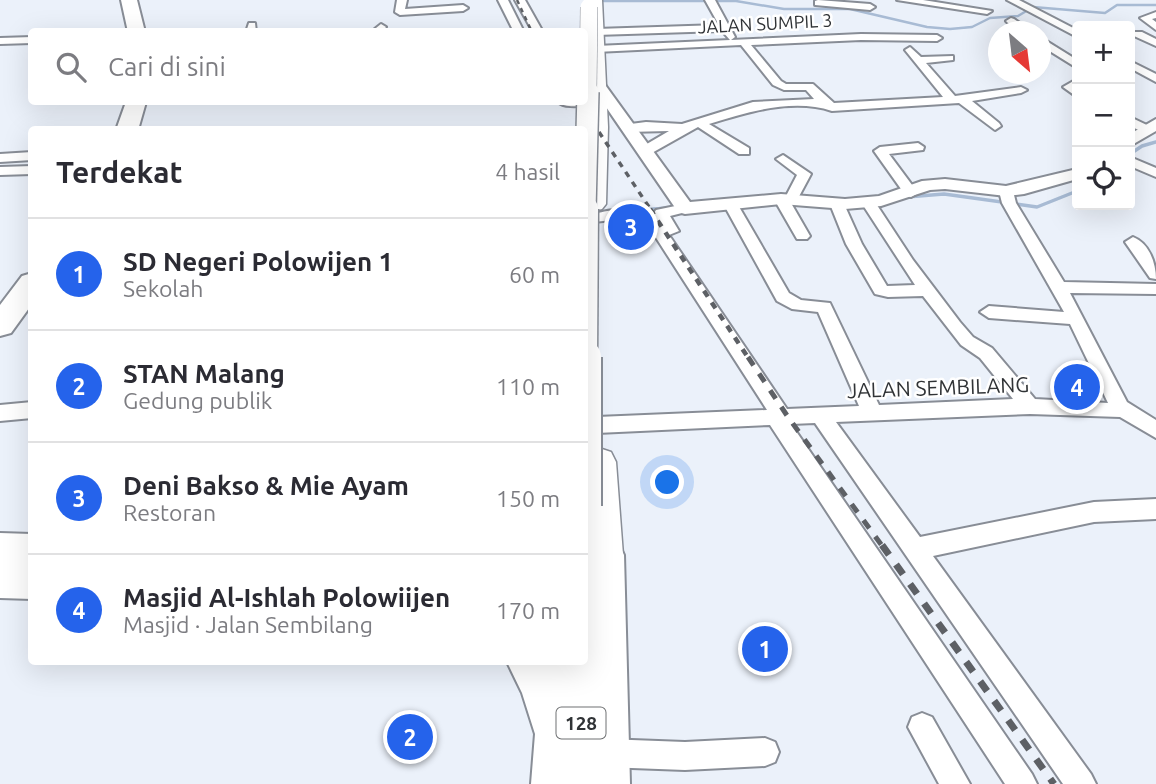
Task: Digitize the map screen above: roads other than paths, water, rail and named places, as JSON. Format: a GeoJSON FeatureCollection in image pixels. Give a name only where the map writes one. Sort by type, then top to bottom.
{"type":"FeatureCollection","features":[{"type":"Feature","properties":{"kind":"highway"},"geometry":{"type":"LineString","coordinates":[[129,0],[136,28]]}},
{"type":"Feature","properties":{"kind":"highway"},"geometry":{"type":"LineString","coordinates":[[128,126],[135,105]]}},
{"type":"Feature","properties":{"kind":"highway"},"geometry":{"type":"LineString","coordinates":[[0,326],[28,288]]}},
{"type":"Feature","properties":{"kind":"highway"},"geometry":{"type":"LineString","coordinates":[[0,552],[28,553]]}},
{"type":"Feature","properties":{"kind":"highway"},"geometry":{"type":"LineString","coordinates":[[581,771],[594,576]]}},
{"type":"Feature","properties":{"kind":"highway"},"geometry":{"type":"LineString","coordinates":[[0,578],[28,579]]}},
{"type":"Feature","properties":{"kind":"highway"},"geometry":{"type":"LineString","coordinates":[[532,665],[544,686],[581,771]]}},
{"type":"Feature","properties":{"kind":"highway"},"geometry":{"type":"LineString","coordinates":[[563,665],[581,771]]}},
{"type":"Feature","properties":{"kind":"main road"},"geometry":{"type":"LineString","coordinates":[[588,57],[591,25]]}},
{"type":"Feature","properties":{"kind":"main road"},"geometry":{"type":"LineString","coordinates":[[588,98],[591,25]]}},
{"type":"Feature","properties":{"kind":"main road"},"geometry":{"type":"LineString","coordinates":[[579,126],[583,105]]}},
{"type":"Feature","properties":{"kind":"main road"},"geometry":{"type":"LineString","coordinates":[[584,105],[586,126]]}},
{"type":"Feature","properties":{"kind":"main road"},"geometry":{"type":"LineString","coordinates":[[587,126],[588,105]]}},
{"type":"Feature","properties":{"kind":"main road"},"geometry":{"type":"LineString","coordinates":[[588,164],[597,425],[594,576]]}},
{"type":"Feature","properties":{"kind":"main road","name":"128"},"geometry":{"type":"LineString","coordinates":[[581,771],[582,665]]}},
{"type":"Feature","properties":{"kind":"street"},"geometry":{"type":"LineString","coordinates":[[402,0],[399,11],[463,8]]}},
{"type":"Feature","properties":{"kind":"street"},"geometry":{"type":"LineString","coordinates":[[503,0],[517,28]]}},
{"type":"Feature","properties":{"kind":"street"},"geometry":{"type":"LineString","coordinates":[[520,0],[536,28]]}},
{"type":"Feature","properties":{"kind":"street"},"geometry":{"type":"LineString","coordinates":[[902,0],[987,11]]}},
{"type":"Feature","properties":{"kind":"street"},"geometry":{"type":"LineString","coordinates":[[1012,0],[1072,31]]}},
{"type":"Feature","properties":{"kind":"street"},"geometry":{"type":"LineString","coordinates":[[710,1],[723,28],[777,83],[798,86],[818,102],[832,107],[957,99],[1021,90]]}},
{"type":"Feature","properties":{"kind":"street"},"geometry":{"type":"LineString","coordinates":[[818,3],[845,2],[870,7]]}},
{"type":"Feature","properties":{"kind":"street"},"geometry":{"type":"LineString","coordinates":[[1156,15],[1145,18],[1156,27]]}},
{"type":"Feature","properties":{"kind":"street"},"geometry":{"type":"LineString","coordinates":[[591,25],[665,21]]}},
{"type":"Feature","properties":{"kind":"street"},"geometry":{"type":"LineString","coordinates":[[591,25],[723,28]]}},
{"type":"Feature","properties":{"kind":"street","name":"JALAN SUMPIL 3"},"geometry":{"type":"LineString","coordinates":[[591,25],[739,43],[861,37],[937,38]]}},
{"type":"Feature","properties":{"kind":"street"},"geometry":{"type":"LineString","coordinates":[[1138,34],[1156,43]]}},
{"type":"Feature","properties":{"kind":"street"},"geometry":{"type":"LineString","coordinates":[[0,41],[28,40]]}},
{"type":"Feature","properties":{"kind":"street"},"geometry":{"type":"LineString","coordinates":[[0,47],[28,47]]}},
{"type":"Feature","properties":{"kind":"street"},"geometry":{"type":"LineString","coordinates":[[1051,47],[1072,62]]}},
{"type":"Feature","properties":{"kind":"street"},"geometry":{"type":"LineString","coordinates":[[949,58],[913,55],[957,99],[995,126]]}},
{"type":"Feature","properties":{"kind":"street"},"geometry":{"type":"LineString","coordinates":[[1135,64],[1156,62]]}},
{"type":"Feature","properties":{"kind":"street"},"geometry":{"type":"LineString","coordinates":[[1135,67],[1156,79]]}},
{"type":"Feature","properties":{"kind":"street"},"geometry":{"type":"LineString","coordinates":[[1058,101],[1072,101]]}},
{"type":"Feature","properties":{"kind":"street"},"geometry":{"type":"LineString","coordinates":[[588,102],[628,128],[685,208]]}},
{"type":"Feature","properties":{"kind":"street"},"geometry":{"type":"LineString","coordinates":[[645,151],[683,128],[753,106],[818,102]]}},
{"type":"Feature","properties":{"kind":"street"},"geometry":{"type":"LineString","coordinates":[[1135,122],[1152,127]]}},
{"type":"Feature","properties":{"kind":"street"},"geometry":{"type":"LineString","coordinates":[[699,123],[744,151]]}},
{"type":"Feature","properties":{"kind":"street"},"geometry":{"type":"LineString","coordinates":[[1135,138],[1152,127]]}},
{"type":"Feature","properties":{"kind":"street"},"geometry":{"type":"LineString","coordinates":[[628,128],[683,128]]}},
{"type":"Feature","properties":{"kind":"street"},"geometry":{"type":"LineString","coordinates":[[911,193],[880,151],[918,147]]}},
{"type":"Feature","properties":{"kind":"street"},"geometry":{"type":"LineString","coordinates":[[0,158],[28,156]]}},
{"type":"Feature","properties":{"kind":"street"},"geometry":{"type":"LineString","coordinates":[[783,159],[804,174],[784,201]]}},
{"type":"Feature","properties":{"kind":"street"},"geometry":{"type":"LineString","coordinates":[[1135,163],[1156,173]]}},
{"type":"Feature","properties":{"kind":"street"},"geometry":{"type":"LineString","coordinates":[[0,171],[28,170]]}},
{"type":"Feature","properties":{"kind":"street"},"geometry":{"type":"LineString","coordinates":[[1009,200],[1024,189],[1072,175]]}},
{"type":"Feature","properties":{"kind":"street"},"geometry":{"type":"LineString","coordinates":[[1022,784],[794,416],[660,214],[685,208],[732,207],[784,201],[839,206],[870,204],[911,193],[928,185],[944,184],[1009,200],[1059,287],[1117,398],[1118,405],[1156,430]]}},
{"type":"Feature","properties":{"kind":"street"},"geometry":{"type":"LineString","coordinates":[[784,201],[802,236]]}},
{"type":"Feature","properties":{"kind":"street"},"geometry":{"type":"LineString","coordinates":[[870,204],[927,289],[967,341],[986,353],[1030,406]]}},
{"type":"Feature","properties":{"kind":"street"},"geometry":{"type":"LineString","coordinates":[[839,206],[854,244],[881,290],[888,292],[927,289]]}},
{"type":"Feature","properties":{"kind":"street"},"geometry":{"type":"LineString","coordinates":[[732,207],[783,298],[798,305],[824,307],[873,414]]}},
{"type":"Feature","properties":{"kind":"street"},"geometry":{"type":"LineString","coordinates":[[591,213],[642,212],[649,216],[794,416],[915,549],[1082,784]]}},
{"type":"Feature","properties":{"kind":"street"},"geometry":{"type":"LineString","coordinates":[[1132,242],[1156,274]]}},
{"type":"Feature","properties":{"kind":"street"},"geometry":{"type":"LineString","coordinates":[[1059,287],[1156,289]]}},
{"type":"Feature","properties":{"kind":"street"},"geometry":{"type":"LineString","coordinates":[[989,312],[1074,319]]}},
{"type":"Feature","properties":{"kind":"street","name":"JALAN SEMBILANG"},"geometry":{"type":"LineString","coordinates":[[597,425],[1030,406],[1115,411],[1118,405]]}},
{"type":"Feature","properties":{"kind":"street"},"geometry":{"type":"LineString","coordinates":[[0,413],[28,410]]}},
{"type":"Feature","properties":{"kind":"street"},"geometry":{"type":"LineString","coordinates":[[915,549],[1094,512],[1156,509]]}},
{"type":"Feature","properties":{"kind":"street"},"geometry":{"type":"LineString","coordinates":[[922,727],[955,784]]}},
{"type":"Feature","properties":{"kind":"street"},"geometry":{"type":"LineString","coordinates":[[581,771],[685,756],[765,752]]}},
{"type":"Feature","properties":{"kind":"waterway"},"geometry":{"type":"LineString","coordinates":[[604,1],[736,1],[784,9],[850,9],[927,27],[950,29],[972,27],[990,18],[1018,16],[1033,7],[1105,13],[1117,5],[1156,5]]}},
{"type":"Feature","properties":{"kind":"waterway"},"geometry":{"type":"LineString","coordinates":[[1135,151],[1156,142]]}},
{"type":"Feature","properties":{"kind":"waterway"},"geometry":{"type":"LineString","coordinates":[[907,197],[944,194],[1037,207],[1072,193]]}},
{"type":"Feature","properties":{"kind":"waterway"},"geometry":{"type":"LineString","coordinates":[[647,210],[666,208]]}},
{"type":"Feature","properties":{"kind":"waterway"},"geometry":{"type":"LineString","coordinates":[[641,211],[661,209]]}},
{"type":"Feature","properties":{"kind":"railway"},"geometry":{"type":"LineString","coordinates":[[517,0],[530,28]]}},
{"type":"Feature","properties":{"kind":"railway"},"geometry":{"type":"LineString","coordinates":[[581,105],[651,210]]}},
{"type":"Feature","properties":{"kind":"railway"},"geometry":{"type":"LineString","coordinates":[[650,209],[749,359]]}},
{"type":"Feature","properties":{"kind":"railway"},"geometry":{"type":"LineString","coordinates":[[748,357],[788,417],[883,547]]}},
{"type":"Feature","properties":{"kind":"railway"},"geometry":{"type":"LineString","coordinates":[[882,545],[1054,784]]}},
{"type":"Feature","properties":{"kind":"place","name":"Deni Bakso & Mie Ayam"},"geometry":{"type":"Point","coordinates":[631,227]}},
{"type":"Feature","properties":{"kind":"place","name":"Masjid Al-Ishlah Polowiijen"},"geometry":{"type":"Point","coordinates":[1077,387]}},
{"type":"Feature","properties":{"kind":"place","name":"SD Negeri Polowijen 1"},"geometry":{"type":"Point","coordinates":[765,649]}},
{"type":"Feature","properties":{"kind":"place","name":"STAN Malang"},"geometry":{"type":"Point","coordinates":[410,737]}}]}
